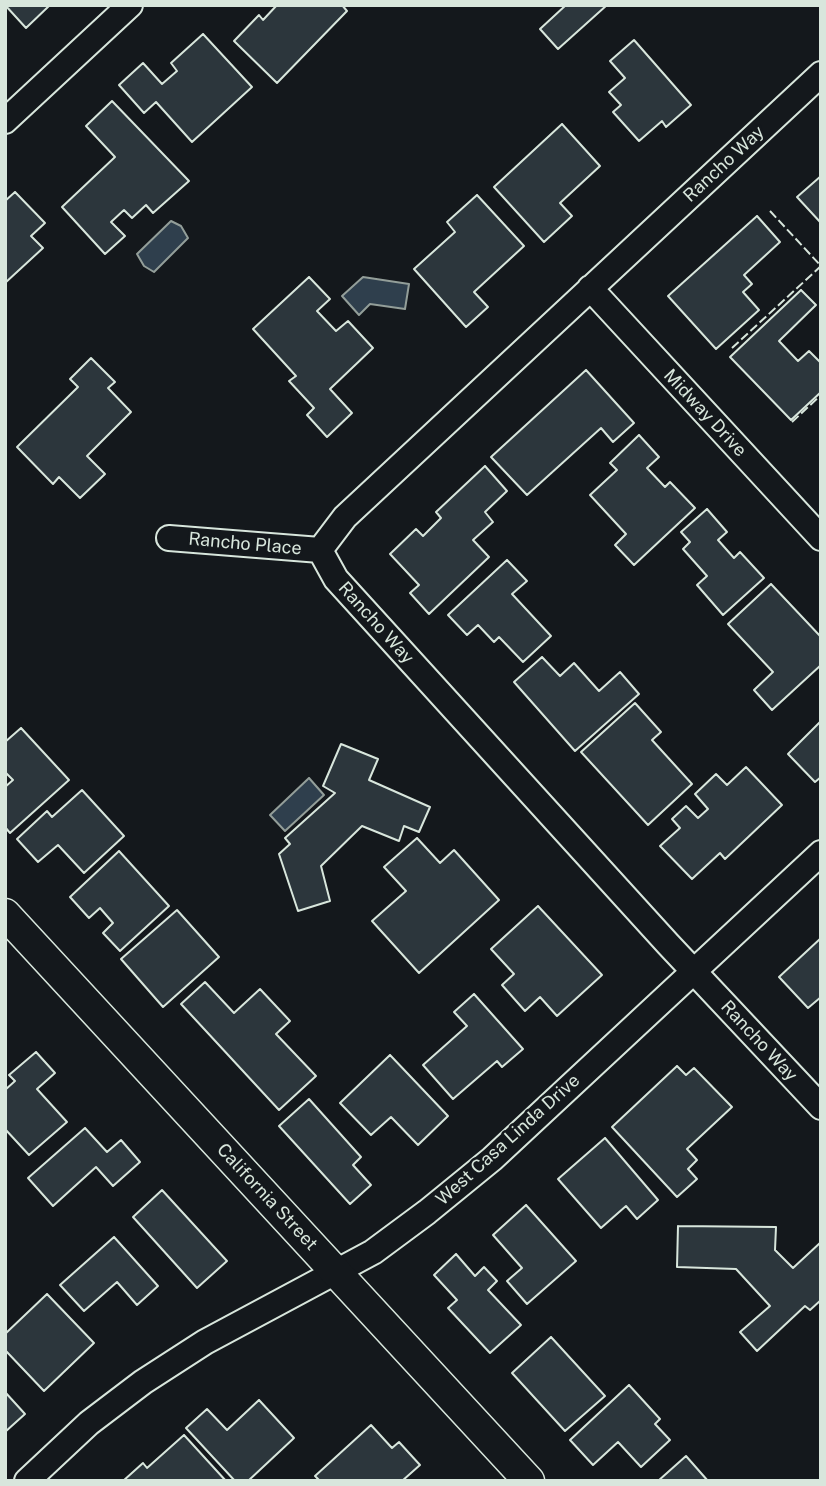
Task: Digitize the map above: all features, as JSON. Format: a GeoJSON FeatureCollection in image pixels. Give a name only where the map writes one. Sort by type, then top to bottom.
{"type":"FeatureCollection","features":[{"type":"Feature","properties":{"kind":"street"},"geometry":{"type":"LineString","coordinates":[[5,121],[130,5]]}},
{"type":"Feature","properties":{"kind":"street","name":"Rancho Way"},"geometry":{"type":"LineString","coordinates":[[821,74],[345,517],[320,550],[336,579],[821,1107]]}},
{"type":"Feature","properties":{"kind":"street","name":"Midway Drive"},"geometry":{"type":"LineString","coordinates":[[590,288],[821,538]]}},
{"type":"Feature","properties":{"kind":"street","name":"Rancho Place"},"geometry":{"type":"LineString","coordinates":[[169,538],[320,550]]}},
{"type":"Feature","properties":{"kind":"street","name":"West Casa Linda Drive"},"geometry":{"type":"LineString","coordinates":[[27,1481],[89,1423],[143,1382],[205,1342],[373,1252],[492,1159],[821,853]]}},
{"type":"Feature","properties":{"kind":"street","name":"California Street"},"geometry":{"type":"LineString","coordinates":[[5,914],[529,1481]]}},
{"type":"Feature","properties":{"kind":"water"},"geometry":{"type":"Polygon","coordinates":[[[171,221],[181,226],[188,238],[154,272],[144,266],[137,254],[171,221]]]}},
{"type":"Feature","properties":{"kind":"water"},"geometry":{"type":"Polygon","coordinates":[[[363,277],[409,284],[405,309],[370,304],[359,315],[342,296],[363,277]]]}},
{"type":"Feature","properties":{"kind":"water"},"geometry":{"type":"Polygon","coordinates":[[[309,778],[324,795],[285,831],[270,815],[309,778]]]}},
{"type":"Feature","properties":{"kind":"building"},"geometry":{"type":"Polygon","coordinates":[[[5,5],[50,5],[26,28],[5,5]]]}},
{"type":"Feature","properties":{"kind":"building"},"geometry":{"type":"Polygon","coordinates":[[[277,5],[342,5],[347,11],[277,83],[234,41],[259,15],[263,20],[277,5]]]}},
{"type":"Feature","properties":{"kind":"building"},"geometry":{"type":"Polygon","coordinates":[[[566,5],[607,5],[558,49],[540,29],[566,5]]]}},
{"type":"Feature","properties":{"kind":"building"},"geometry":{"type":"Polygon","coordinates":[[[203,34],[252,87],[192,142],[156,102],[144,113],[119,85],[143,63],[162,84],[177,71],[171,63],[203,34]]]}},
{"type":"Feature","properties":{"kind":"building"},"geometry":{"type":"Polygon","coordinates":[[[634,40],[691,105],[666,127],[662,121],[639,141],[613,112],[621,105],[609,92],[625,78],[610,61],[634,40]]]}},
{"type":"Feature","properties":{"kind":"building"},"geometry":{"type":"Polygon","coordinates":[[[112,101],[189,181],[153,213],[146,205],[132,218],[124,210],[111,222],[125,236],[105,254],[62,207],[115,157],[86,126],[112,101]]]}},
{"type":"Feature","properties":{"kind":"building"},"geometry":{"type":"Polygon","coordinates":[[[562,124],[600,166],[560,203],[572,216],[544,242],[494,187],[562,124]]]}},
{"type":"Feature","properties":{"kind":"building"},"geometry":{"type":"Polygon","coordinates":[[[821,176],[821,223],[797,197],[821,176]]]}},
{"type":"Feature","properties":{"kind":"building"},"geometry":{"type":"Polygon","coordinates":[[[15,192],[45,223],[31,236],[43,248],[5,283],[5,201],[15,192]]]}},
{"type":"Feature","properties":{"kind":"building"},"geometry":{"type":"Polygon","coordinates":[[[477,195],[524,246],[474,292],[488,307],[466,327],[414,269],[455,232],[447,222],[477,195]]]}},
{"type":"Feature","properties":{"kind":"building"},"geometry":{"type":"Polygon","coordinates":[[[757,216],[780,242],[744,275],[752,284],[743,292],[759,310],[716,349],[668,296],[757,216]]]}},
{"type":"Feature","properties":{"kind":"building"},"geometry":{"type":"Polygon","coordinates":[[[309,277],[330,299],[317,311],[336,331],[348,321],[373,348],[330,389],[352,413],[327,437],[307,415],[314,408],[289,381],[296,376],[253,329],[309,277]]]}},
{"type":"Feature","properties":{"kind":"building"},"geometry":{"type":"Polygon","coordinates":[[[801,290],[816,305],[779,341],[798,361],[809,351],[821,363],[821,392],[791,420],[730,357],[801,290]]]}},
{"type":"Feature","properties":{"kind":"building"},"geometry":{"type":"Polygon","coordinates":[[[91,358],[115,382],[108,388],[131,412],[87,456],[105,474],[80,498],[59,477],[53,484],[17,447],[78,387],[70,379],[91,358]]]}},
{"type":"Feature","properties":{"kind":"building"},"geometry":{"type":"Polygon","coordinates":[[[586,370],[634,423],[613,442],[601,428],[527,495],[491,457],[586,370]]]}},
{"type":"Feature","properties":{"kind":"building"},"geometry":{"type":"Polygon","coordinates":[[[639,435],[659,457],[647,468],[665,487],[670,482],[695,508],[634,565],[615,545],[626,534],[590,495],[617,470],[610,463],[639,435]]]}},
{"type":"Feature","properties":{"kind":"building"},"geometry":{"type":"Polygon","coordinates":[[[485,466],[507,491],[485,512],[493,522],[473,540],[489,557],[429,614],[410,593],[419,585],[390,554],[416,529],[423,536],[441,518],[436,512],[485,466]]]}},
{"type":"Feature","properties":{"kind":"building"},"geometry":{"type":"Polygon","coordinates":[[[707,509],[727,532],[718,540],[734,558],[740,552],[764,578],[723,615],[697,585],[707,576],[683,549],[690,542],[681,532],[707,509]]]}},
{"type":"Feature","properties":{"kind":"building"},"geometry":{"type":"Polygon","coordinates":[[[507,560],[527,581],[512,594],[551,636],[523,662],[499,637],[494,642],[478,625],[467,635],[448,615],[507,560]]]}},
{"type":"Feature","properties":{"kind":"building"},"geometry":{"type":"Polygon","coordinates":[[[771,584],[821,637],[821,665],[772,710],[754,690],[773,672],[728,624],[771,584]]]}},
{"type":"Feature","properties":{"kind":"building"},"geometry":{"type":"Polygon","coordinates":[[[542,657],[560,676],[574,663],[599,691],[620,672],[639,694],[575,751],[514,682],[542,657]]]}},
{"type":"Feature","properties":{"kind":"building"},"geometry":{"type":"Polygon","coordinates":[[[635,703],[661,732],[652,740],[692,784],[648,825],[581,752],[635,703]]]}},
{"type":"Feature","properties":{"kind":"building"},"geometry":{"type":"Polygon","coordinates":[[[821,721],[821,777],[815,782],[788,754],[821,721]]]}},
{"type":"Feature","properties":{"kind":"building"},"geometry":{"type":"Polygon","coordinates":[[[21,728],[69,780],[10,833],[5,827],[5,787],[13,780],[5,772],[5,742],[21,728]]]}},
{"type":"Feature","properties":{"kind":"building"},"geometry":{"type":"Polygon","coordinates":[[[341,744],[378,759],[369,780],[430,807],[419,832],[404,826],[399,841],[362,826],[321,866],[330,901],[298,911],[279,854],[290,844],[285,838],[335,793],[323,786],[341,744]]]}},
{"type":"Feature","properties":{"kind":"building"},"geometry":{"type":"Polygon","coordinates":[[[746,767],[782,805],[725,859],[720,853],[692,879],[660,846],[680,828],[672,819],[686,806],[698,818],[708,809],[695,794],[716,774],[727,785],[746,767]]]}},
{"type":"Feature","properties":{"kind":"building"},"geometry":{"type":"Polygon","coordinates":[[[82,790],[124,836],[84,873],[58,845],[38,862],[17,839],[47,811],[52,817],[82,790]]]}},
{"type":"Feature","properties":{"kind":"building"},"geometry":{"type":"Polygon","coordinates":[[[417,838],[440,863],[454,850],[499,900],[419,973],[372,921],[406,891],[384,867],[417,838]]]}},
{"type":"Feature","properties":{"kind":"building"},"geometry":{"type":"Polygon","coordinates":[[[119,851],[169,906],[120,951],[103,933],[113,923],[100,908],[89,918],[70,897],[119,851]]]}},
{"type":"Feature","properties":{"kind":"building"},"geometry":{"type":"Polygon","coordinates":[[[538,906],[602,975],[557,1016],[540,997],[525,1011],[502,985],[514,974],[491,949],[538,906]]]}},
{"type":"Feature","properties":{"kind":"building"},"geometry":{"type":"Polygon","coordinates":[[[177,910],[219,957],[163,1007],[121,959],[177,910]]]}},
{"type":"Feature","properties":{"kind":"building"},"geometry":{"type":"Polygon","coordinates":[[[821,938],[821,997],[808,1008],[779,977],[821,938]]]}},
{"type":"Feature","properties":{"kind":"building"},"geometry":{"type":"Polygon","coordinates":[[[205,982],[234,1013],[260,989],[290,1021],[276,1034],[316,1076],[279,1110],[181,1004],[205,982]]]}},
{"type":"Feature","properties":{"kind":"building"},"geometry":{"type":"Polygon","coordinates":[[[474,994],[523,1049],[502,1067],[497,1061],[453,1099],[423,1065],[467,1026],[454,1012],[474,994]]]}},
{"type":"Feature","properties":{"kind":"building"},"geometry":{"type":"Polygon","coordinates":[[[36,1052],[55,1073],[37,1089],[67,1122],[29,1155],[5,1129],[5,1090],[15,1081],[9,1075],[36,1052]]]}},
{"type":"Feature","properties":{"kind":"building"},"geometry":{"type":"Polygon","coordinates":[[[390,1055],[448,1116],[418,1145],[391,1117],[371,1135],[340,1103],[390,1055]]]}},
{"type":"Feature","properties":{"kind":"building"},"geometry":{"type":"Polygon","coordinates":[[[677,1066],[686,1075],[694,1068],[732,1107],[687,1149],[697,1160],[688,1169],[697,1179],[677,1197],[612,1127],[677,1066]]]}},
{"type":"Feature","properties":{"kind":"building"},"geometry":{"type":"Polygon","coordinates":[[[309,1099],[361,1157],[353,1165],[371,1185],[350,1204],[279,1126],[309,1099]]]}},
{"type":"Feature","properties":{"kind":"building"},"geometry":{"type":"Polygon","coordinates":[[[85,1128],[107,1152],[121,1140],[140,1162],[113,1186],[96,1167],[53,1206],[28,1178],[85,1128]]]}},
{"type":"Feature","properties":{"kind":"building"},"geometry":{"type":"Polygon","coordinates":[[[605,1138],[658,1200],[637,1219],[626,1206],[601,1228],[558,1179],[605,1138]]]}},
{"type":"Feature","properties":{"kind":"building"},"geometry":{"type":"Polygon","coordinates":[[[162,1190],[227,1261],[197,1288],[133,1217],[162,1190]]]}},
{"type":"Feature","properties":{"kind":"building"},"geometry":{"type":"Polygon","coordinates":[[[526,1205],[576,1261],[527,1304],[507,1281],[522,1268],[493,1235],[526,1205]]]}},
{"type":"Feature","properties":{"kind":"building"},"geometry":{"type":"Polygon","coordinates":[[[678,1226],[776,1227],[775,1250],[793,1268],[821,1242],[821,1300],[810,1310],[805,1306],[757,1351],[740,1332],[770,1306],[736,1269],[677,1267],[678,1226]]]}},
{"type":"Feature","properties":{"kind":"building"},"geometry":{"type":"Polygon","coordinates":[[[114,1237],[158,1286],[137,1305],[117,1282],[84,1311],[60,1285],[114,1237]]]}},
{"type":"Feature","properties":{"kind":"building"},"geometry":{"type":"Polygon","coordinates":[[[456,1254],[475,1276],[484,1267],[497,1281],[488,1290],[521,1325],[490,1353],[448,1308],[457,1300],[434,1275],[456,1254]]]}},
{"type":"Feature","properties":{"kind":"building"},"geometry":{"type":"Polygon","coordinates":[[[47,1294],[94,1343],[44,1391],[5,1350],[5,1334],[47,1294]]]}},
{"type":"Feature","properties":{"kind":"building"},"geometry":{"type":"Polygon","coordinates":[[[551,1337],[605,1396],[565,1431],[512,1373],[551,1337]]]}},
{"type":"Feature","properties":{"kind":"building"},"geometry":{"type":"Polygon","coordinates":[[[629,1385],[660,1419],[655,1424],[670,1440],[641,1467],[618,1442],[593,1465],[570,1440],[629,1385]]]}},
{"type":"Feature","properties":{"kind":"building"},"geometry":{"type":"Polygon","coordinates":[[[5,1392],[25,1414],[5,1432],[5,1392]]]}},
{"type":"Feature","properties":{"kind":"building"},"geometry":{"type":"Polygon","coordinates":[[[259,1400],[294,1438],[248,1481],[235,1481],[186,1428],[207,1409],[227,1430],[259,1400]]]}},
{"type":"Feature","properties":{"kind":"building"},"geometry":{"type":"Polygon","coordinates":[[[371,1425],[392,1448],[399,1442],[420,1465],[402,1481],[320,1481],[315,1476],[371,1425]]]}},
{"type":"Feature","properties":{"kind":"building"},"geometry":{"type":"Polygon","coordinates":[[[184,1435],[226,1481],[123,1481],[143,1463],[147,1468],[184,1435]]]}},
{"type":"Feature","properties":{"kind":"building"},"geometry":{"type":"Polygon","coordinates":[[[686,1456],[708,1481],[658,1481],[686,1456]]]}},
{"type":"Feature","properties":{"kind":"fence"},"geometry":{"type":"LineString","coordinates":[[770,211],[821,266]]}},
{"type":"Feature","properties":{"kind":"fence"},"geometry":{"type":"LineString","coordinates":[[732,348],[821,266]]}},
{"type":"Feature","properties":{"kind":"fence"},"geometry":{"type":"LineString","coordinates":[[792,422],[821,395]]}}]}
